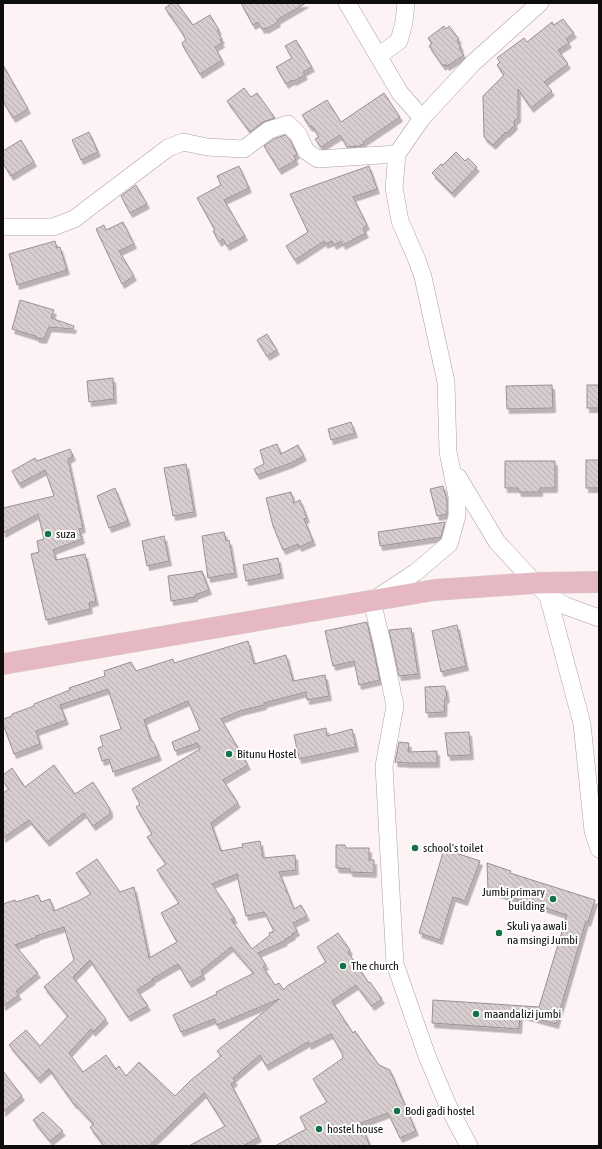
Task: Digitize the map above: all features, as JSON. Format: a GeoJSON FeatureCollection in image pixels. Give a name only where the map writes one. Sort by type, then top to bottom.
{"type":"FeatureCollection","features":[{"type":"Feature","properties":{"kind":"main road"},"geometry":{"type":"LineString","coordinates":[[3,664],[434,590],[542,589],[599,582]]}},
{"type":"Feature","properties":{"kind":"street"},"geometry":{"type":"LineString","coordinates":[[347,3],[400,93],[422,118]]}},
{"type":"Feature","properties":{"kind":"street"},"geometry":{"type":"LineString","coordinates":[[378,56],[399,42],[404,22],[406,3]]}},
{"type":"Feature","properties":{"kind":"street"},"geometry":{"type":"LineString","coordinates":[[469,1146],[449,1108],[427,1056],[395,964],[384,766],[395,706],[372,601],[416,572],[449,544],[457,516],[457,496],[448,452],[446,382],[423,277],[400,221],[394,188],[397,154],[422,118],[473,64],[540,3]]}},
{"type":"Feature","properties":{"kind":"street"},"geometry":{"type":"LineString","coordinates":[[3,228],[53,228],[74,219],[168,148],[183,142],[207,147],[244,149],[269,130],[288,124],[298,134],[306,151],[318,159],[397,154]]}},
{"type":"Feature","properties":{"kind":"street"},"geometry":{"type":"LineString","coordinates":[[448,452],[458,478],[497,542],[542,589],[566,606],[599,618]]}},
{"type":"Feature","properties":{"kind":"street"},"geometry":{"type":"LineString","coordinates":[[542,589],[582,724],[593,831],[599,849]]}},
{"type":"Feature","properties":{"kind":"building"},"geometry":{"type":"Polygon","coordinates":[[[172,3],[177,3],[193,25],[210,15],[219,30],[217,31],[222,39],[220,40],[222,43],[215,47],[222,60],[200,74],[183,46],[182,43],[186,40],[182,32],[165,8],[172,3]]]}},
{"type":"Feature","properties":{"kind":"building"},"geometry":{"type":"Polygon","coordinates":[[[241,3],[306,3],[277,20],[278,22],[266,29],[262,29],[258,22],[253,25],[241,3]]]}},
{"type":"Feature","properties":{"kind":"building"},"geometry":{"type":"Polygon","coordinates":[[[563,19],[574,33],[566,39],[569,43],[558,50],[568,64],[544,82],[552,91],[531,108],[518,89],[518,118],[514,121],[515,125],[493,145],[484,137],[483,96],[504,75],[497,65],[500,62],[497,58],[524,38],[527,42],[552,22],[554,25],[563,19]]]}},
{"type":"Feature","properties":{"kind":"building"},"geometry":{"type":"Polygon","coordinates":[[[444,26],[446,29],[449,26],[459,39],[457,40],[461,47],[459,48],[464,55],[447,66],[445,64],[443,66],[429,46],[432,44],[428,38],[444,26]]]}},
{"type":"Feature","properties":{"kind":"building"},"geometry":{"type":"Polygon","coordinates":[[[296,40],[312,67],[303,72],[305,75],[286,84],[276,67],[292,58],[285,46],[296,40]]]}},
{"type":"Feature","properties":{"kind":"building"},"geometry":{"type":"Polygon","coordinates":[[[3,65],[28,109],[13,118],[3,101],[3,65]]]}},
{"type":"Feature","properties":{"kind":"building"},"geometry":{"type":"Polygon","coordinates":[[[244,88],[251,97],[257,93],[275,118],[263,122],[250,132],[227,101],[244,88]]]}},
{"type":"Feature","properties":{"kind":"building"},"geometry":{"type":"Polygon","coordinates":[[[384,93],[400,117],[363,142],[364,144],[359,146],[347,147],[340,135],[321,147],[315,139],[319,137],[302,115],[327,100],[341,122],[384,93]]]}},
{"type":"Feature","properties":{"kind":"building"},"geometry":{"type":"Polygon","coordinates":[[[89,132],[98,152],[81,160],[72,140],[89,132]]]}},
{"type":"Feature","properties":{"kind":"building"},"geometry":{"type":"Polygon","coordinates":[[[285,135],[290,140],[297,154],[294,156],[296,160],[279,170],[264,146],[274,139],[285,135]]]}},
{"type":"Feature","properties":{"kind":"building"},"geometry":{"type":"Polygon","coordinates":[[[21,140],[34,162],[11,176],[3,163],[3,151],[21,140]]]}},
{"type":"Feature","properties":{"kind":"building"},"geometry":{"type":"Polygon","coordinates":[[[456,152],[465,161],[468,158],[477,167],[452,193],[432,173],[441,164],[443,165],[456,152]]]}},
{"type":"Feature","properties":{"kind":"building"},"geometry":{"type":"Polygon","coordinates":[[[239,166],[249,188],[224,200],[245,236],[227,246],[223,239],[219,242],[213,231],[215,230],[197,198],[221,185],[217,176],[239,166]]]}},
{"type":"Feature","properties":{"kind":"building"},"geometry":{"type":"Polygon","coordinates":[[[369,166],[377,189],[353,197],[367,225],[363,228],[366,233],[343,245],[341,241],[334,245],[332,241],[325,244],[324,241],[295,260],[286,246],[308,232],[290,194],[369,166]]]}},
{"type":"Feature","properties":{"kind":"building"},"geometry":{"type":"Polygon","coordinates":[[[136,185],[147,204],[130,213],[121,196],[136,185]]]}},
{"type":"Feature","properties":{"kind":"building"},"geometry":{"type":"Polygon","coordinates":[[[123,222],[134,244],[119,251],[134,276],[122,284],[96,229],[104,225],[106,230],[123,222]]]}},
{"type":"Feature","properties":{"kind":"building"},"geometry":{"type":"Polygon","coordinates":[[[55,241],[57,248],[60,247],[67,270],[17,285],[9,254],[55,241]]]}},
{"type":"Feature","properties":{"kind":"building"},"geometry":{"type":"Polygon","coordinates":[[[20,300],[54,310],[51,318],[74,326],[73,329],[49,327],[44,339],[12,329],[20,300]]]}},
{"type":"Feature","properties":{"kind":"building"},"geometry":{"type":"Polygon","coordinates":[[[267,334],[277,350],[267,356],[257,340],[267,334]]]}},
{"type":"Feature","properties":{"kind":"building"},"geometry":{"type":"Polygon","coordinates":[[[113,378],[114,399],[89,402],[87,381],[113,378]]]}},
{"type":"Feature","properties":{"kind":"building"},"geometry":{"type":"Polygon","coordinates":[[[552,385],[553,408],[507,409],[506,386],[552,385]]]}},
{"type":"Feature","properties":{"kind":"building"},"geometry":{"type":"Polygon","coordinates":[[[587,385],[599,385],[599,408],[587,408],[587,385]]]}},
{"type":"Feature","properties":{"kind":"building"},"geometry":{"type":"Polygon","coordinates":[[[351,422],[355,433],[331,440],[328,429],[351,422]]]}},
{"type":"Feature","properties":{"kind":"building"},"geometry":{"type":"Polygon","coordinates":[[[277,444],[281,454],[298,445],[304,456],[291,463],[257,475],[254,469],[264,464],[260,450],[277,444]]]}},
{"type":"Feature","properties":{"kind":"building"},"geometry":{"type":"Polygon","coordinates":[[[70,449],[73,456],[68,459],[83,528],[79,529],[82,539],[53,550],[56,560],[85,554],[96,601],[89,603],[90,609],[46,620],[31,554],[39,552],[37,541],[44,539],[38,514],[3,533],[3,508],[54,496],[45,470],[19,484],[12,471],[35,458],[37,461],[70,449]]]}},
{"type":"Feature","properties":{"kind":"building"},"geometry":{"type":"Polygon","coordinates":[[[586,460],[599,460],[599,488],[586,488],[586,460]]]}},
{"type":"Feature","properties":{"kind":"building"},"geometry":{"type":"Polygon","coordinates":[[[505,461],[555,461],[555,488],[540,488],[540,492],[519,492],[518,488],[505,488],[505,461]]]}},
{"type":"Feature","properties":{"kind":"building"},"geometry":{"type":"Polygon","coordinates":[[[186,464],[194,512],[173,516],[164,468],[186,464]]]}},
{"type":"Feature","properties":{"kind":"building"},"geometry":{"type":"Polygon","coordinates":[[[443,486],[447,500],[447,514],[437,516],[430,489],[443,486]]]}},
{"type":"Feature","properties":{"kind":"building"},"geometry":{"type":"Polygon","coordinates":[[[115,488],[128,521],[109,528],[97,496],[115,488]]]}},
{"type":"Feature","properties":{"kind":"building"},"geometry":{"type":"Polygon","coordinates":[[[291,492],[294,503],[300,500],[307,518],[304,519],[313,541],[299,547],[298,544],[283,550],[273,526],[266,498],[291,492]]]}},
{"type":"Feature","properties":{"kind":"building"},"geometry":{"type":"Polygon","coordinates":[[[445,522],[441,537],[380,546],[378,532],[445,522]]]}},
{"type":"Feature","properties":{"kind":"building"},"geometry":{"type":"Polygon","coordinates":[[[224,532],[226,541],[229,540],[235,573],[208,578],[202,536],[224,532]]]}},
{"type":"Feature","properties":{"kind":"building"},"geometry":{"type":"Polygon","coordinates":[[[164,536],[169,561],[147,566],[142,541],[164,536]]]}},
{"type":"Feature","properties":{"kind":"building"},"geometry":{"type":"Polygon","coordinates":[[[278,558],[281,574],[246,581],[243,565],[278,558]]]}},
{"type":"Feature","properties":{"kind":"building"},"geometry":{"type":"Polygon","coordinates":[[[202,571],[209,590],[195,595],[195,597],[171,601],[168,576],[202,571]]]}},
{"type":"Feature","properties":{"kind":"building"},"geometry":{"type":"Polygon","coordinates":[[[367,622],[380,680],[359,685],[354,661],[333,666],[325,631],[367,622]]]}},
{"type":"Feature","properties":{"kind":"building"},"geometry":{"type":"Polygon","coordinates":[[[457,625],[466,666],[441,672],[432,631],[457,625]]]}},
{"type":"Feature","properties":{"kind":"building"},"geometry":{"type":"Polygon","coordinates":[[[411,628],[418,674],[399,676],[389,630],[411,628]]]}},
{"type":"Feature","properties":{"kind":"building"},"geometry":{"type":"Polygon","coordinates":[[[248,641],[254,664],[286,655],[293,681],[325,675],[329,696],[307,700],[306,692],[264,703],[264,705],[240,711],[221,719],[248,765],[223,780],[238,803],[211,823],[221,851],[243,847],[242,844],[260,841],[263,858],[295,855],[296,870],[279,872],[294,909],[301,905],[307,916],[293,923],[297,931],[292,934],[293,935],[284,940],[285,941],[258,953],[266,965],[263,967],[275,985],[279,983],[284,990],[287,986],[326,962],[317,947],[338,933],[350,950],[348,952],[382,999],[372,1006],[356,985],[332,1001],[353,1033],[355,1031],[379,1065],[390,1070],[416,1131],[400,1138],[388,1113],[361,1123],[370,1146],[275,1146],[306,1129],[300,1117],[327,1102],[313,1079],[343,1058],[343,1055],[331,1034],[309,1045],[308,1042],[266,1066],[260,1055],[233,1078],[235,1081],[231,1084],[259,1137],[243,1146],[189,1146],[225,1126],[204,1093],[149,1146],[104,1146],[90,1127],[94,1124],[74,1104],[49,1069],[38,1079],[9,1045],[26,1030],[40,1046],[68,1016],[44,987],[74,960],[64,927],[36,936],[37,937],[15,945],[38,973],[16,991],[19,995],[3,1006],[3,904],[15,900],[16,902],[38,895],[41,902],[50,899],[54,911],[78,901],[91,894],[76,873],[97,859],[120,892],[134,887],[149,958],[177,942],[161,913],[179,903],[157,870],[166,864],[147,837],[152,834],[136,807],[140,804],[132,789],[200,749],[197,743],[175,751],[172,742],[200,730],[188,701],[144,720],[151,741],[153,741],[159,756],[113,772],[109,759],[102,761],[98,748],[103,746],[100,736],[121,729],[108,689],[60,705],[66,720],[36,731],[40,744],[14,754],[3,724],[3,719],[34,706],[34,704],[70,690],[69,688],[105,676],[104,671],[131,662],[136,671],[173,659],[174,663],[248,641]],[[237,874],[212,884],[235,919],[231,919],[252,949],[270,935],[269,933],[274,931],[264,912],[246,916],[237,874]],[[231,947],[201,971],[203,975],[189,983],[178,964],[152,979],[153,980],[137,990],[148,1006],[128,1017],[90,960],[73,977],[106,1019],[93,1032],[91,1029],[69,1053],[83,1072],[106,1055],[116,1069],[119,1066],[126,1076],[139,1062],[175,1096],[191,1080],[221,1056],[217,1051],[279,999],[217,1025],[214,1019],[181,1032],[173,1015],[217,994],[216,992],[254,973],[231,947]]]}},
{"type":"Feature","properties":{"kind":"building"},"geometry":{"type":"Polygon","coordinates":[[[445,686],[447,698],[445,698],[444,712],[426,713],[425,687],[445,686]]]}},
{"type":"Feature","properties":{"kind":"building"},"geometry":{"type":"Polygon","coordinates":[[[326,728],[327,736],[352,729],[356,747],[299,759],[294,735],[326,728]]]}},
{"type":"Feature","properties":{"kind":"building"},"geometry":{"type":"Polygon","coordinates":[[[469,732],[471,755],[448,756],[445,733],[469,732]]]}},
{"type":"Feature","properties":{"kind":"building"},"geometry":{"type":"Polygon","coordinates":[[[399,742],[409,743],[408,752],[437,751],[437,763],[395,762],[399,742]]]}},
{"type":"Feature","properties":{"kind":"building"},"geometry":{"type":"Polygon","coordinates":[[[54,765],[75,794],[93,782],[110,809],[110,814],[93,826],[84,813],[47,842],[29,820],[3,838],[3,793],[9,789],[3,781],[3,775],[12,768],[25,787],[54,765]]]}},
{"type":"Feature","properties":{"kind":"building"},"geometry":{"type":"Polygon","coordinates":[[[336,845],[345,845],[346,848],[369,848],[369,860],[374,860],[374,873],[350,872],[350,869],[336,868],[336,845]]]}},
{"type":"Feature","properties":{"kind":"building"},"geometry":{"type":"Polygon","coordinates":[[[444,849],[480,861],[465,901],[453,897],[440,940],[419,933],[444,849]]]}},
{"type":"Feature","properties":{"kind":"building"},"geometry":{"type":"Polygon","coordinates":[[[487,863],[511,871],[510,873],[595,900],[588,922],[586,921],[556,1024],[520,1014],[519,1029],[432,1023],[433,1000],[539,1007],[567,915],[488,890],[487,863]]]}},
{"type":"Feature","properties":{"kind":"building"},"geometry":{"type":"Polygon","coordinates":[[[3,1071],[22,1096],[3,1112],[3,1071]]]}},
{"type":"Feature","properties":{"kind":"building"},"geometry":{"type":"Polygon","coordinates":[[[43,1112],[63,1131],[50,1141],[33,1120],[43,1112]]]}},
{"type":"Feature","properties":{"kind":"place","name":"suza"},"geometry":{"type":"Point","coordinates":[48,534]}},
{"type":"Feature","properties":{"kind":"place","name":"Bitunu Hostel"},"geometry":{"type":"Point","coordinates":[229,754]}},
{"type":"Feature","properties":{"kind":"place","name":"school's toilet"},"geometry":{"type":"Point","coordinates":[415,848]}},
{"type":"Feature","properties":{"kind":"place","name":"Jumbi primary building"},"geometry":{"type":"Point","coordinates":[553,899]}},
{"type":"Feature","properties":{"kind":"place","name":"Skuli ya awali na msingi Jumbi"},"geometry":{"type":"Point","coordinates":[499,933]}},
{"type":"Feature","properties":{"kind":"place","name":"The church"},"geometry":{"type":"Point","coordinates":[343,966]}},
{"type":"Feature","properties":{"kind":"place","name":"maandalizi jumbi"},"geometry":{"type":"Point","coordinates":[476,1014]}},
{"type":"Feature","properties":{"kind":"place","name":"Bodi gadi hostel"},"geometry":{"type":"Point","coordinates":[397,1111]}},
{"type":"Feature","properties":{"kind":"place","name":"hostel house"},"geometry":{"type":"Point","coordinates":[319,1129]}}]}
